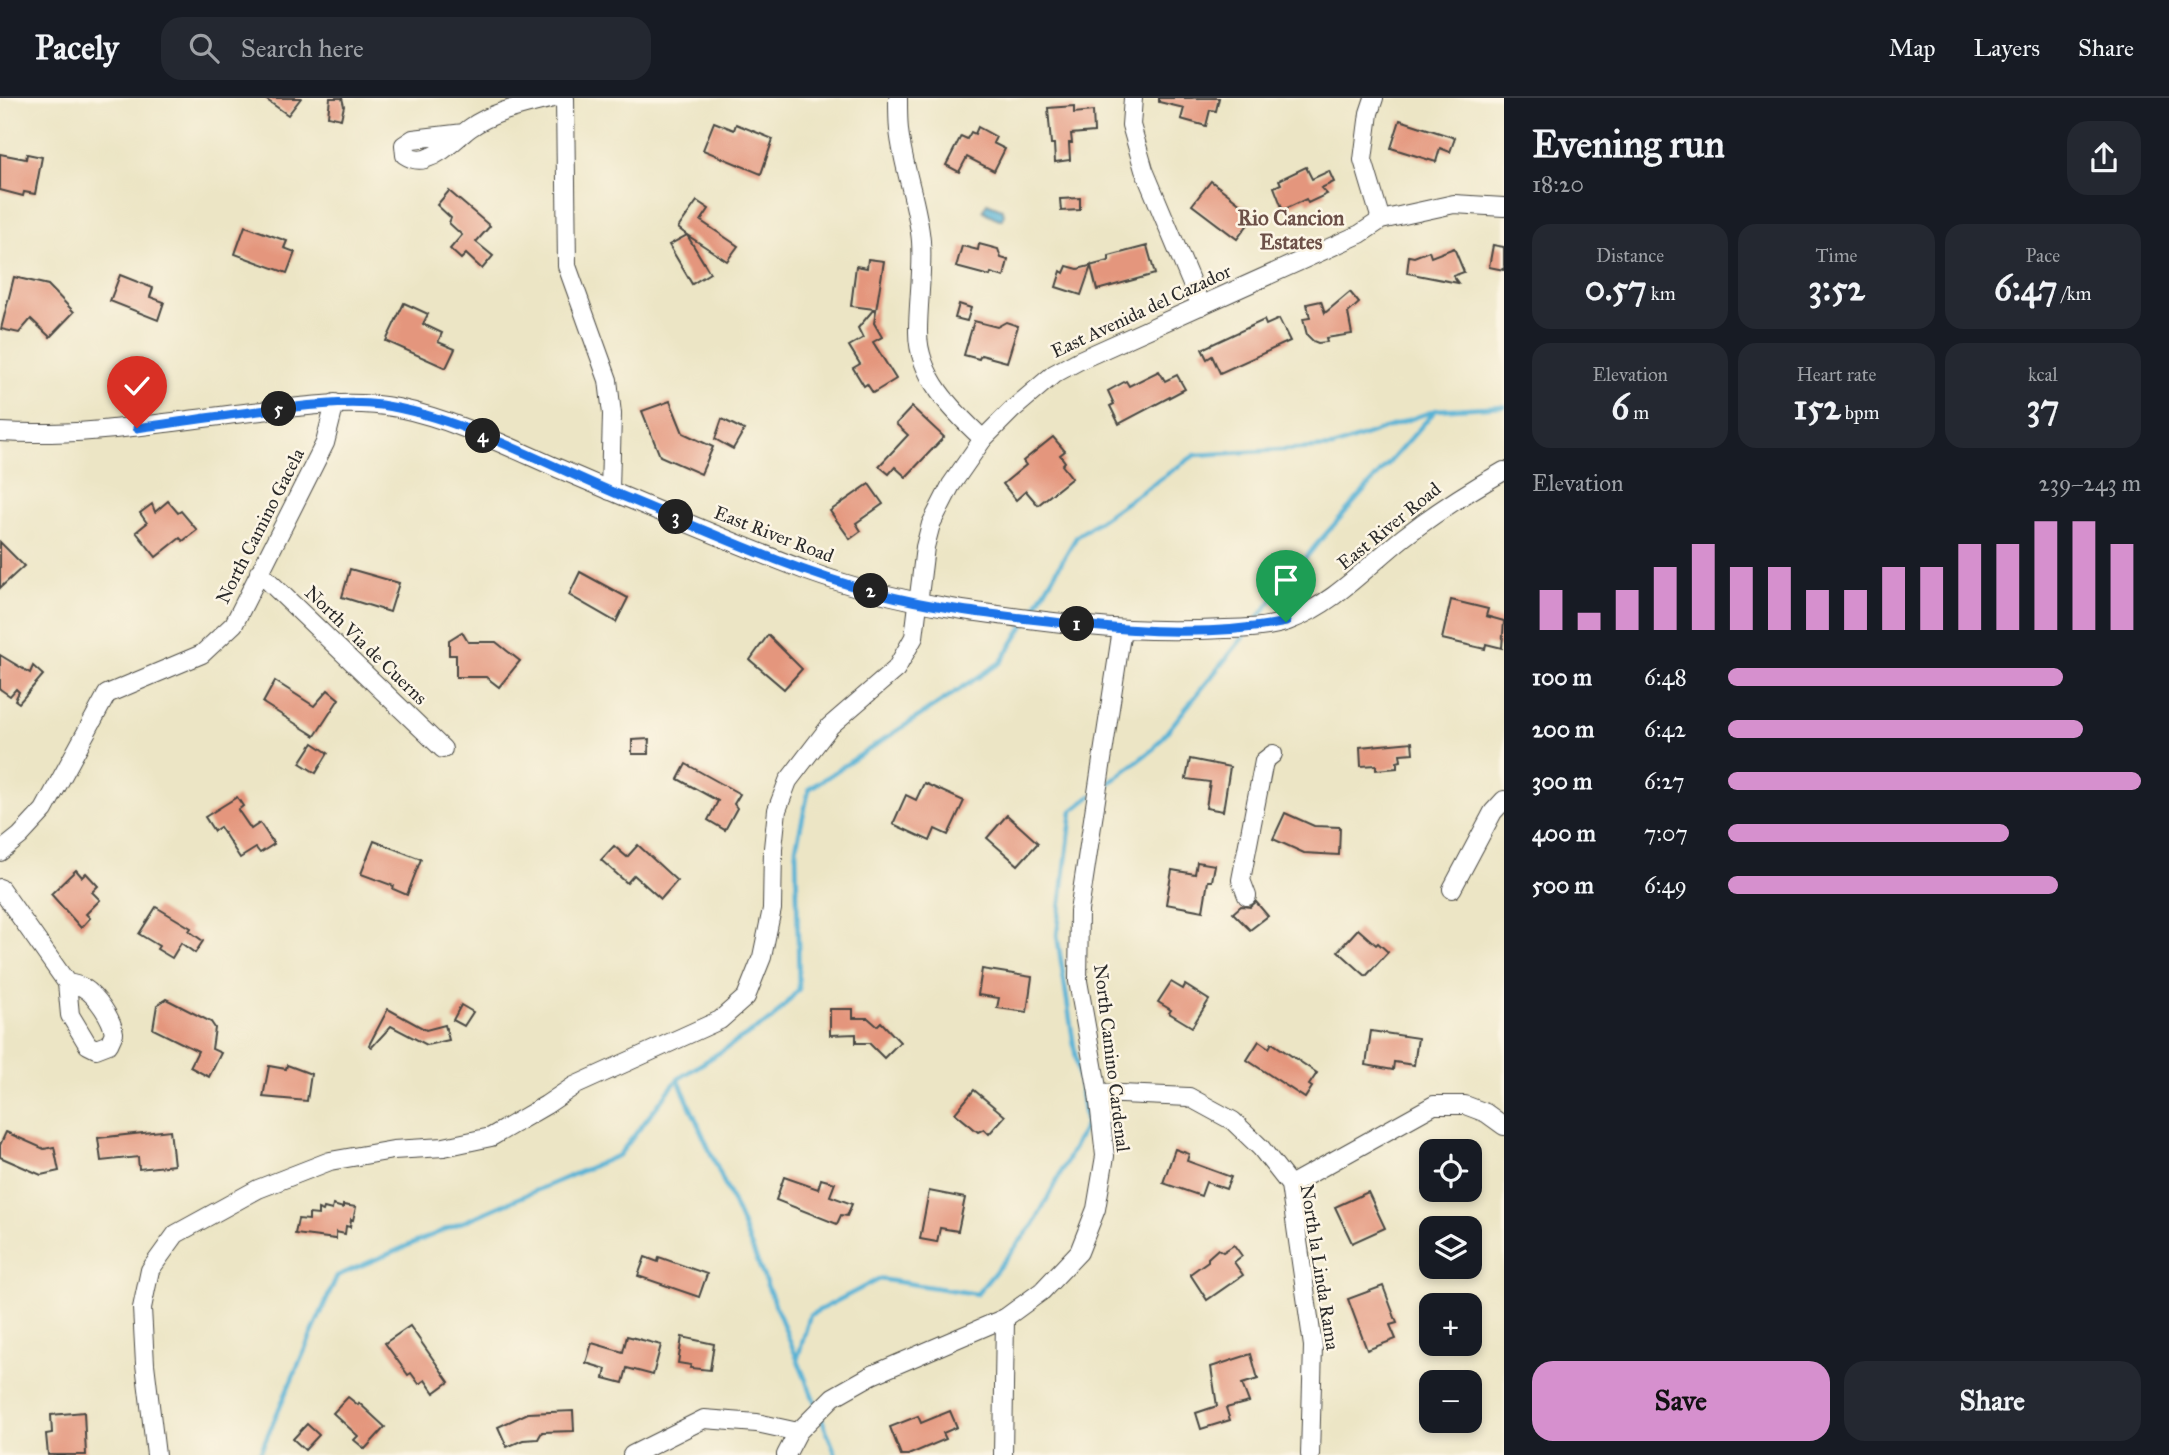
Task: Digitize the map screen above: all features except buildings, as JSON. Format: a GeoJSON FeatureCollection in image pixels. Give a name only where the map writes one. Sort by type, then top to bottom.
{"type":"FeatureCollection","features":[{"type":"Feature","properties":{"kind":"street"},"geometry":{"type":"LineString","coordinates":[[464,133],[505,111],[553,98]]}},
{"type":"Feature","properties":{"kind":"street"},"geometry":{"type":"LineString","coordinates":[[565,98],[567,266],[608,380],[612,414],[610,491]]}},
{"type":"Feature","properties":{"kind":"street"},"geometry":{"type":"LineString","coordinates":[[898,98],[899,131],[921,239],[922,279],[918,336],[924,366],[936,388],[957,415],[983,439]]}},
{"type":"Feature","properties":{"kind":"street"},"geometry":{"type":"LineString","coordinates":[[1133,98],[1130,125],[1144,170],[1201,306]]}},
{"type":"Feature","properties":{"kind":"street"},"geometry":{"type":"LineString","coordinates":[[1374,98],[1369,114],[1363,160],[1381,220]]}},
{"type":"Feature","properties":{"kind":"street","name":"East Avenida del Cazador"},"geometry":{"type":"LineString","coordinates":[[156,1455],[145,1364],[142,1308],[150,1270],[176,1234],[258,1189],[330,1161],[393,1150],[444,1147],[491,1136],[546,1105],[573,1086],[720,1020],[746,997],[762,957],[772,909],[777,810],[788,781],[830,726],[896,669],[914,637],[931,524],[951,485],[983,439],[1054,373],[1360,234],[1381,220],[1454,205],[1504,206]]}},
{"type":"Feature","properties":{"kind":"street","name":"East River Road"},"geometry":{"type":"LineString","coordinates":[[0,432],[65,433],[112,430],[335,403],[404,409],[474,432],[610,491],[810,572],[917,603],[961,611],[1122,629],[1231,629],[1286,622],[1324,604],[1414,530],[1458,498],[1504,471]]}},
{"type":"Feature","properties":{"kind":"street","name":"North Camino Gacela"},"geometry":{"type":"LineString","coordinates":[[0,852],[20,836],[44,810],[107,694],[201,654],[234,624],[325,443],[335,403]]}},
{"type":"Feature","properties":{"kind":"street","name":"North Via de Cuerns"},"geometry":{"type":"LineString","coordinates":[[259,572],[443,749]]}},
{"type":"Feature","properties":{"kind":"street","name":"North Camino Cardenal"},"geometry":{"type":"LineString","coordinates":[[786,1455],[798,1432],[833,1397],[872,1375],[1005,1318],[1042,1291],[1079,1252],[1097,1209],[1105,1156],[1098,1093],[1078,981],[1079,911],[1122,629]]}},
{"type":"Feature","properties":{"kind":"street"},"geometry":{"type":"LineString","coordinates":[[1247,896],[1241,880],[1264,761],[1273,754]]}},
{"type":"Feature","properties":{"kind":"street"},"geometry":{"type":"LineString","coordinates":[[1452,889],[1493,812],[1504,800]]}},
{"type":"Feature","properties":{"kind":"street"},"geometry":{"type":"LineString","coordinates":[[0,888],[67,983]]}},
{"type":"Feature","properties":{"kind":"street","name":"North la Linda Rama"},"geometry":{"type":"LineString","coordinates":[[1098,1093],[1189,1097],[1233,1121],[1261,1148],[1290,1185],[1314,1346],[1310,1455]]}},
{"type":"Feature","properties":{"kind":"street"},"geometry":{"type":"LineString","coordinates":[[1290,1185],[1434,1105],[1465,1105],[1486,1113],[1504,1126]]}},
{"type":"Feature","properties":{"kind":"street"},"geometry":{"type":"LineString","coordinates":[[1003,1455],[1005,1318]]}},
{"type":"Feature","properties":{"kind":"street"},"geometry":{"type":"LineString","coordinates":[[632,1455],[704,1419],[757,1423],[798,1432]]}},
{"type":"Feature","properties":{"kind":"water"},"geometry":{"type":"Polygon","coordinates":[[[987,203],[1002,209],[1003,219],[983,210],[987,203]]]}},
{"type":"Feature","properties":{"kind":"waterway"},"geometry":{"type":"LineString","coordinates":[[1031,614],[1077,536],[1195,455],[1333,447],[1436,410],[1504,406]]}},
{"type":"Feature","properties":{"kind":"waterway"},"geometry":{"type":"LineString","coordinates":[[1254,623],[1316,545],[1435,411]]}},
{"type":"Feature","properties":{"kind":"waterway"},"geometry":{"type":"LineString","coordinates":[[816,1405],[740,1219],[678,1079],[772,1019],[799,989],[796,848],[809,789],[1001,662],[1024,625]]}},
{"type":"Feature","properties":{"kind":"waterway"},"geometry":{"type":"LineString","coordinates":[[1104,787],[1153,749],[1245,635]]}},
{"type":"Feature","properties":{"kind":"waterway"},"geometry":{"type":"LineString","coordinates":[[798,1357],[810,1315],[879,1279],[977,1294],[1034,1224],[1086,1124],[1057,935],[1072,811],[1091,796]]}},
{"type":"Feature","properties":{"kind":"waterway"},"geometry":{"type":"LineString","coordinates":[[259,1455],[337,1276],[619,1155],[678,1079]]}},
{"type":"Feature","properties":{"kind":"waterway"},"geometry":{"type":"LineString","coordinates":[[821,1417],[836,1455]]}},
{"type":"Feature","properties":{"kind":"district","name":"Rio Cancion Estates"},"geometry":{"type":"Point","coordinates":[1291,230]}},
{"type":"Feature","properties":{"kind":"route"},"geometry":{"type":"LineString","coordinates":[[137,428],[236,413],[335,403],[404,409],[474,432],[610,491],[810,572],[917,603],[961,611],[1122,629],[1196,631],[1254,628],[1286,622]]}}]}
